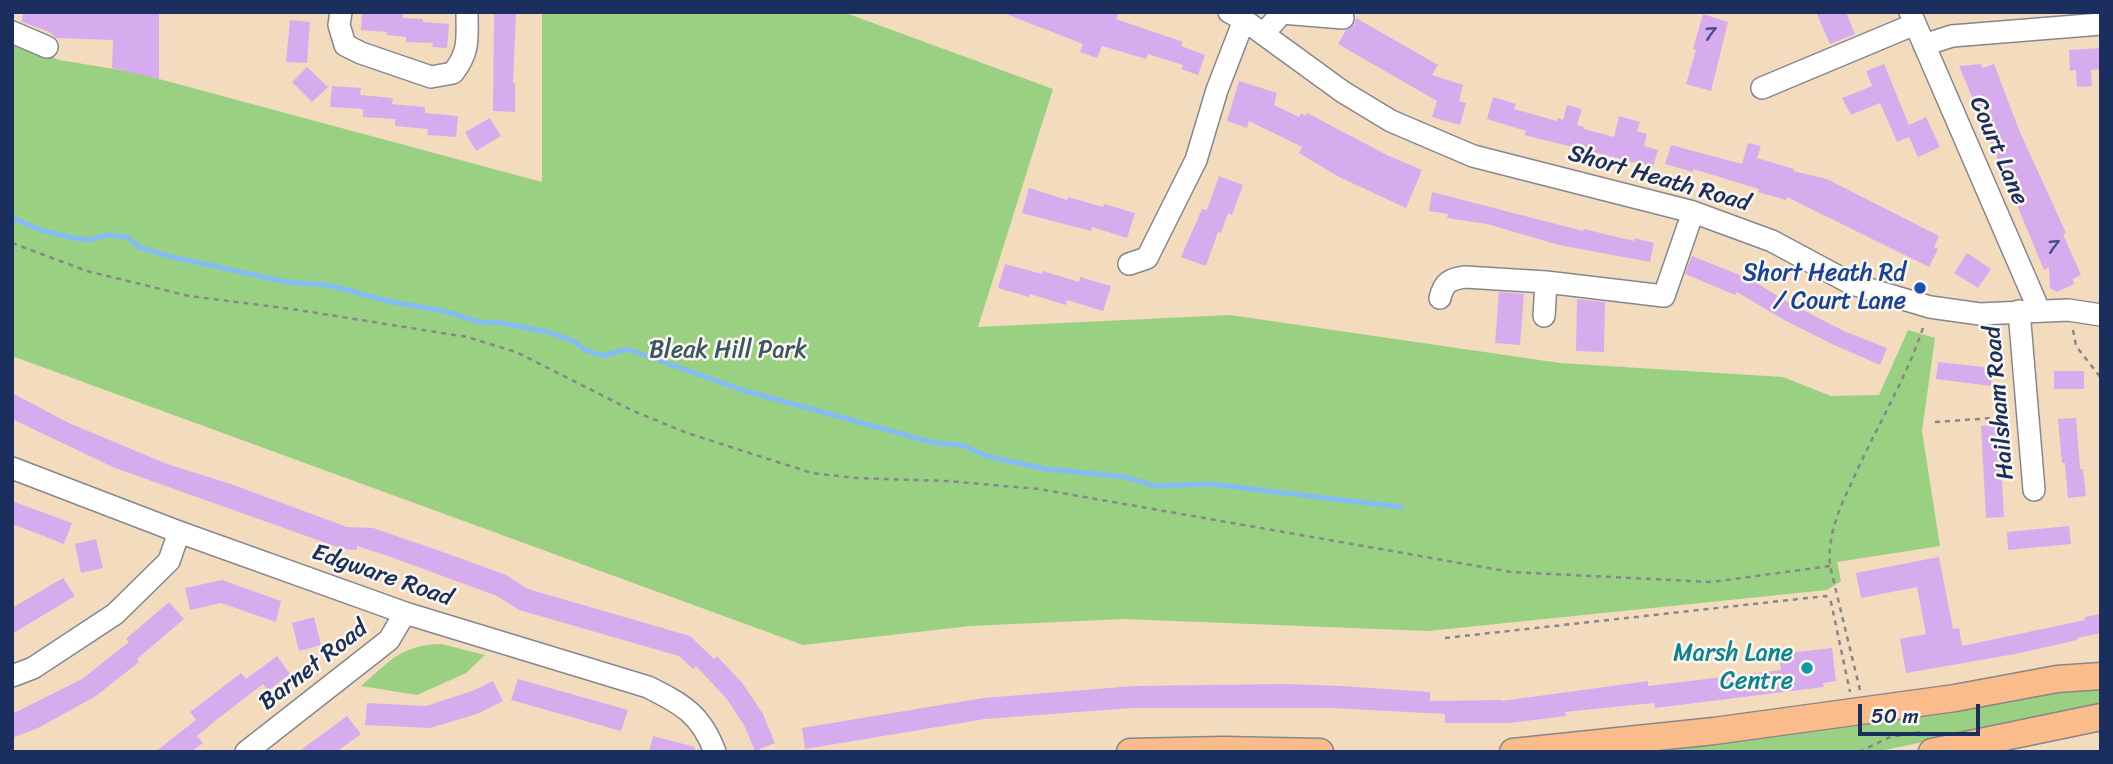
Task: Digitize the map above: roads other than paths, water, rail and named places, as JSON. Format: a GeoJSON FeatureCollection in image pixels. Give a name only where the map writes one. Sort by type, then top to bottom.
{"type":"FeatureCollection","features":[{"type":"Feature","properties":{"kind":"main road"},"geometry":{"type":"LineString","coordinates":[[1513,752],[1714,731],[1858,704],[1955,698],[2057,679],[2101,676]]}},
{"type":"Feature","properties":{"kind":"main road"},"geometry":{"type":"LineString","coordinates":[[1932,741],[2101,717]]}},
{"type":"Feature","properties":{"kind":"main road"},"geometry":{"type":"LineString","coordinates":[[1130,752],[1320,752]]}},
{"type":"Feature","properties":{"kind":"street"},"geometry":{"type":"LineString","coordinates":[[341,12],[339,24],[345,45],[431,77],[453,73],[464,58],[467,12]]}},
{"type":"Feature","properties":{"kind":"street"},"geometry":{"type":"LineString","coordinates":[[1263,34],[1282,13],[1343,18]]}},
{"type":"Feature","properties":{"kind":"street"},"geometry":{"type":"LineString","coordinates":[[1146,264],[1196,160],[1237,16]]}},
{"type":"Feature","properties":{"kind":"street","name":"Short Heath Road"},"geometry":{"type":"LineString","coordinates":[[1237,16],[1343,92],[1382,115],[1473,156],[1693,212],[1772,241],[1852,284],[1930,307],[1980,314],[2068,310],[2101,315]]}},
{"type":"Feature","properties":{"kind":"street"},"geometry":{"type":"LineString","coordinates":[[1762,88],[1912,18]]}},
{"type":"Feature","properties":{"kind":"street","name":"Court Lane"},"geometry":{"type":"LineString","coordinates":[[1912,18],[2029,311]]}},
{"type":"Feature","properties":{"kind":"street"},"geometry":{"type":"LineString","coordinates":[[1924,45],[1952,36],[2101,24]]}},
{"type":"Feature","properties":{"kind":"street"},"geometry":{"type":"LineString","coordinates":[[12,32],[47,47]]}},
{"type":"Feature","properties":{"kind":"street"},"geometry":{"type":"LineString","coordinates":[[1440,298],[1442,289],[1452,279],[1474,277],[1546,282],[1664,296],[1693,212]]}},
{"type":"Feature","properties":{"kind":"street"},"geometry":{"type":"LineString","coordinates":[[1544,316],[1546,282]]}},
{"type":"Feature","properties":{"kind":"street","name":"Hailsham Road"},"geometry":{"type":"LineString","coordinates":[[2029,311],[2028,415],[2034,490]]}},
{"type":"Feature","properties":{"kind":"street","name":"Edgware Road"},"geometry":{"type":"LineString","coordinates":[[12,468],[179,532],[405,613],[648,687],[684,705],[708,732],[715,752]]}},
{"type":"Feature","properties":{"kind":"street"},"geometry":{"type":"LineString","coordinates":[[12,676],[33,668],[115,614],[169,561],[179,532]]}},
{"type":"Feature","properties":{"kind":"street","name":"Barnet Road"},"geometry":{"type":"LineString","coordinates":[[246,752],[389,640],[405,613]]}},
{"type":"Feature","properties":{"kind":"waterway"},"geometry":{"type":"LineString","coordinates":[[12,218],[41,230],[74,238],[90,240],[107,235],[127,237],[139,247],[168,256],[286,282],[328,285],[392,302],[444,311],[480,322],[502,323],[548,332],[576,342],[583,349],[602,356],[627,349],[742,390],[935,443],[962,445],[986,456],[1046,469],[1125,477],[1155,486],[1210,484],[1401,507]]}},
{"type":"Feature","properties":{"kind":"place","name":"Short Heath Rd / Court Lane"},"geometry":{"type":"Point","coordinates":[1920,288]}},
{"type":"Feature","properties":{"kind":"place","name":"Marsh Lane Centre"},"geometry":{"type":"Point","coordinates":[1807,668]}},
{"type":"Feature","properties":{"kind":"park label","name":"Bleak Hill Park"},"geometry":{"type":"Point","coordinates":[728,351]}}]}
